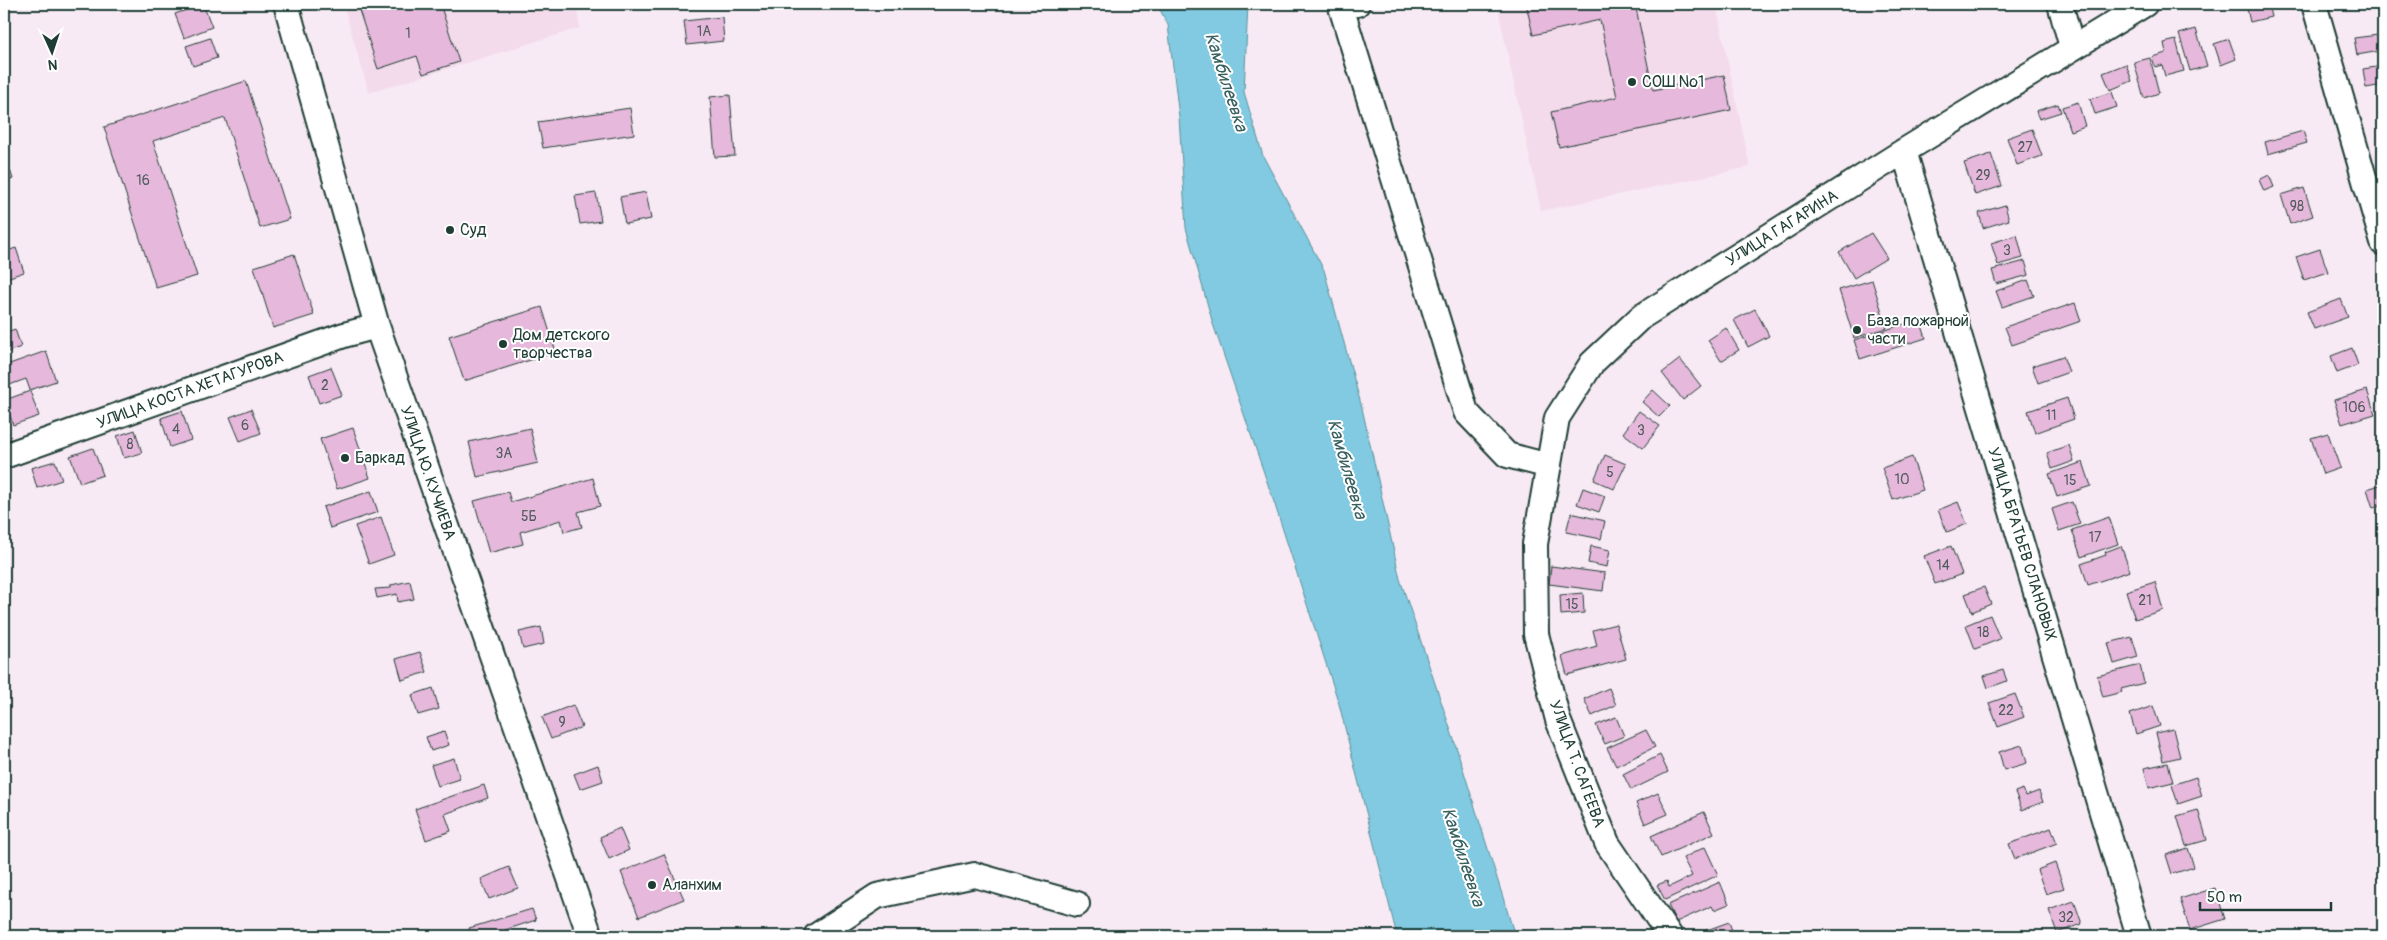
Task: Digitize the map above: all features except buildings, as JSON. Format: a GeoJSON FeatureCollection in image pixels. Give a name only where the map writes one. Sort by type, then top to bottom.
{"type":"FeatureCollection","features":[{"type":"Feature","properties":{"kind":"street","name":"УЛИЦА Ю. КУЧИЕВА"},"geometry":{"type":"LineString","coordinates":[[286,4],[377,326],[590,936]]}},
{"type":"Feature","properties":{"kind":"street"},"geometry":{"type":"LineString","coordinates":[[1357,4],[1342,7],[1466,412],[1507,455],[1549,466]]}},
{"type":"Feature","properties":{"kind":"street"},"geometry":{"type":"LineString","coordinates":[[2060,4],[2072,47]]}},
{"type":"Feature","properties":{"kind":"street","name":"УЛИЦА ГАГАРИНА"},"geometry":{"type":"LineString","coordinates":[[1535,544],[1557,418],[1592,363],[1641,317],[1904,151],[2145,4]]}},
{"type":"Feature","properties":{"kind":"street"},"geometry":{"type":"LineString","coordinates":[[2314,4],[2374,175],[2383,243]]}},
{"type":"Feature","properties":{"kind":"street","name":"УЛИЦА БРАТЬЕВ СЛАНОВЫХ"},"geometry":{"type":"LineString","coordinates":[[1904,151],[2139,936]]}},
{"type":"Feature","properties":{"kind":"street","name":"УЛИЦА КОСТА ХЕТАГУРОВА"},"geometry":{"type":"LineString","coordinates":[[4,456],[344,335],[377,326]]}},
{"type":"Feature","properties":{"kind":"street","name":"УЛИЦА Т. САГЕЕВА"},"geometry":{"type":"LineString","coordinates":[[1535,544],[1536,634],[1558,720],[1607,843],[1670,936]]}},
{"type":"Feature","properties":{"kind":"street"},"geometry":{"type":"LineString","coordinates":[[816,936],[877,896],[975,875],[1077,904]]}},
{"type":"Feature","properties":{"kind":"shaded area"},"geometry":{"type":"Polygon","coordinates":[[[343,4],[576,4],[580,28],[369,93],[343,4]]]}},
{"type":"Feature","properties":{"kind":"shaded area"},"geometry":{"type":"Polygon","coordinates":[[[1497,4],[1716,4],[1750,167],[1541,211],[1497,4]]]}},
{"type":"Feature","properties":{"kind":"water","name":"Камбилеевка"},"geometry":{"type":"Polygon","coordinates":[[[1157,4],[1248,4],[1244,92],[1263,156],[1324,270],[1362,408],[1400,579],[1455,743],[1515,936],[1397,936],[1339,704],[1275,505],[1213,324],[1186,228],[1179,117],[1168,25],[1157,4]]]}},
{"type":"Feature","properties":{"kind":"place","name":"СОШ №1"},"geometry":{"type":"Point","coordinates":[1632,82]}},
{"type":"Feature","properties":{"kind":"place","name":"Суд"},"geometry":{"type":"Point","coordinates":[450,230]}},
{"type":"Feature","properties":{"kind":"place","name":"База пожарной части"},"geometry":{"type":"Point","coordinates":[1857,330]}},
{"type":"Feature","properties":{"kind":"place","name":"Дом детского творчества"},"geometry":{"type":"Point","coordinates":[503,344]}},
{"type":"Feature","properties":{"kind":"place","name":"Баркад"},"geometry":{"type":"Point","coordinates":[345,458]}},
{"type":"Feature","properties":{"kind":"place","name":"Аланхим"},"geometry":{"type":"Point","coordinates":[652,885]}}]}
